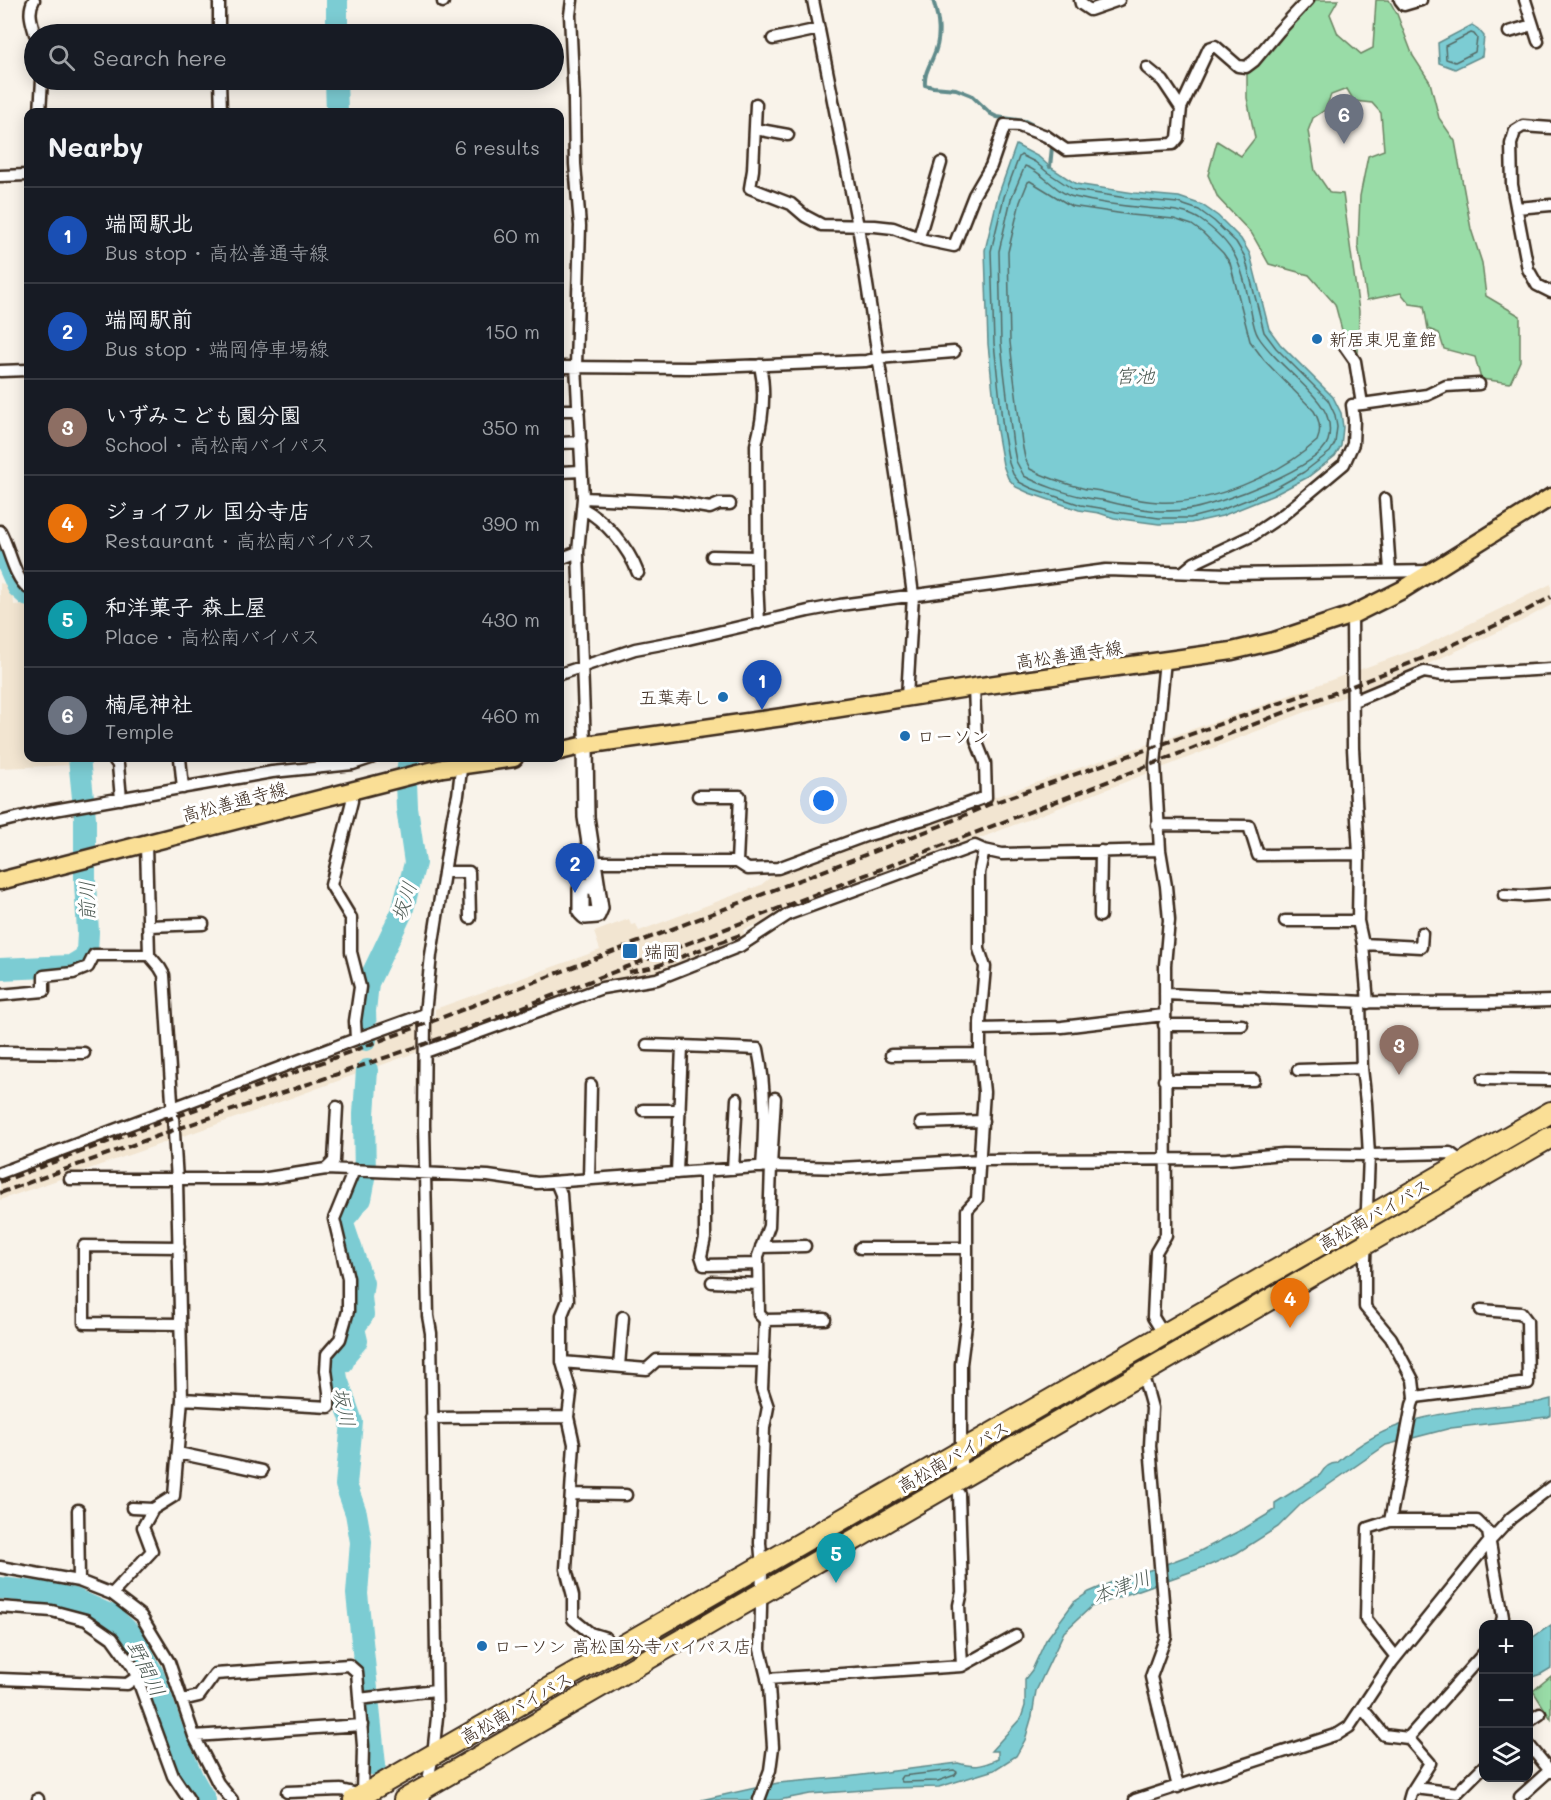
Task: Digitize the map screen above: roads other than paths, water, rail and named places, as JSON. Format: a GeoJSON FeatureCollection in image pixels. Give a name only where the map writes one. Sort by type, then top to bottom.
{"type":"FeatureCollection","features":[{"type":"Feature","properties":{"kind":"highway","name":"高松南バイパス"},"geometry":{"type":"LineString","coordinates":[[358,1798],[1551,1112]]}},
{"type":"Feature","properties":{"kind":"highway","name":"高松南バイパス"},"geometry":{"type":"LineString","coordinates":[[404,1800],[425,1793],[761,1592],[960,1486],[1141,1374],[1551,1137]]}},
{"type":"Feature","properties":{"kind":"main road","name":"高松善通寺線"},"geometry":{"type":"LineString","coordinates":[[564,750],[974,687],[1232,651],[1275,641],[1352,615],[1434,571],[1551,498]]}},
{"type":"Feature","properties":{"kind":"main road"},"geometry":{"type":"LineString","coordinates":[[585,745],[586,817],[596,885]]}},
{"type":"Feature","properties":{"kind":"main road","name":"高松善通寺線"},"geometry":{"type":"LineString","coordinates":[[0,881],[146,845],[459,762]]}},
{"type":"Feature","properties":{"kind":"street"},"geometry":{"type":"LineString","coordinates":[[32,24],[30,14],[34,0]]}},
{"type":"Feature","properties":{"kind":"street"},"geometry":{"type":"LineString","coordinates":[[219,0],[219,24]]}},
{"type":"Feature","properties":{"kind":"street"},"geometry":{"type":"LineString","coordinates":[[572,0],[570,15],[574,164],[580,226],[576,366],[581,442],[582,503],[578,552],[585,745]]}},
{"type":"Feature","properties":{"kind":"street"},"geometry":{"type":"LineString","coordinates":[[813,0],[858,226],[903,519],[913,595],[907,697]]}},
{"type":"Feature","properties":{"kind":"street"},"geometry":{"type":"LineString","coordinates":[[1080,0],[1081,4],[1089,10],[1119,0]]}},
{"type":"Feature","properties":{"kind":"street"},"geometry":{"type":"LineString","coordinates":[[756,104],[750,188],[791,204],[805,216],[822,225],[893,228],[954,246],[974,195],[991,166],[1005,125],[1019,126],[1046,136],[1066,150],[1173,144],[1178,138],[1181,108],[1209,48],[1215,46],[1238,66],[1246,67],[1308,0]]}},
{"type":"Feature","properties":{"kind":"street"},"geometry":{"type":"LineString","coordinates":[[1400,0],[1404,5],[1421,0]]}},
{"type":"Feature","properties":{"kind":"street"},"geometry":{"type":"LineString","coordinates":[[1525,0],[1538,41]]}},
{"type":"Feature","properties":{"kind":"street"},"geometry":{"type":"LineString","coordinates":[[1509,32],[1532,25]]}},
{"type":"Feature","properties":{"kind":"street"},"geometry":{"type":"LineString","coordinates":[[773,39],[819,29]]}},
{"type":"Feature","properties":{"kind":"street"},"geometry":{"type":"LineString","coordinates":[[1147,68],[1163,81],[1181,108]]}},
{"type":"Feature","properties":{"kind":"street"},"geometry":{"type":"LineString","coordinates":[[40,108],[41,90]]}},
{"type":"Feature","properties":{"kind":"street"},"geometry":{"type":"LineString","coordinates":[[220,90],[221,108]]}},
{"type":"Feature","properties":{"kind":"street"},"geometry":{"type":"LineString","coordinates":[[1551,128],[1523,126],[1515,131],[1511,144],[1512,185],[1528,269],[1537,285],[1551,292]]}},
{"type":"Feature","properties":{"kind":"street"},"geometry":{"type":"LineString","coordinates":[[755,129],[788,135]]}},
{"type":"Feature","properties":{"kind":"street"},"geometry":{"type":"LineString","coordinates":[[919,237],[941,164]]}},
{"type":"Feature","properties":{"kind":"street"},"geometry":{"type":"LineString","coordinates":[[0,176],[24,175]]}},
{"type":"Feature","properties":{"kind":"street"},"geometry":{"type":"LineString","coordinates":[[1517,208],[1551,205]]}},
{"type":"Feature","properties":{"kind":"street"},"geometry":{"type":"LineString","coordinates":[[1341,341],[1355,361],[1362,404]]}},
{"type":"Feature","properties":{"kind":"street"},"geometry":{"type":"LineString","coordinates":[[564,367],[607,368],[866,361],[954,352]]}},
{"type":"Feature","properties":{"kind":"street"},"geometry":{"type":"LineString","coordinates":[[759,623],[756,445],[762,423],[764,380],[760,365]]}},
{"type":"Feature","properties":{"kind":"street"},"geometry":{"type":"LineString","coordinates":[[0,371],[24,370]]}},
{"type":"Feature","properties":{"kind":"street"},"geometry":{"type":"LineString","coordinates":[[1183,572],[1194,563],[1253,535],[1268,525],[1344,464],[1353,444],[1352,405],[1426,395],[1446,386],[1479,384]]}},
{"type":"Feature","properties":{"kind":"street"},"geometry":{"type":"LineString","coordinates":[[564,410],[579,410]]}},
{"type":"Feature","properties":{"kind":"street"},"geometry":{"type":"LineString","coordinates":[[564,443],[581,442]]}},
{"type":"Feature","properties":{"kind":"street"},"geometry":{"type":"LineString","coordinates":[[564,472],[581,471]]}},
{"type":"Feature","properties":{"kind":"street"},"geometry":{"type":"LineString","coordinates":[[1385,499],[1390,571]]}},
{"type":"Feature","properties":{"kind":"street"},"geometry":{"type":"LineString","coordinates":[[582,503],[674,502],[710,508],[719,504],[730,504]]}},
{"type":"Feature","properties":{"kind":"street"},"geometry":{"type":"LineString","coordinates":[[582,503],[615,537],[633,560],[638,573]]}},
{"type":"Feature","properties":{"kind":"street"},"geometry":{"type":"LineString","coordinates":[[0,531],[24,585]]}},
{"type":"Feature","properties":{"kind":"street"},"geometry":{"type":"LineString","coordinates":[[564,557],[578,552]]}},
{"type":"Feature","properties":{"kind":"street"},"geometry":{"type":"LineString","coordinates":[[712,556],[757,557]]}},
{"type":"Feature","properties":{"kind":"street"},"geometry":{"type":"LineString","coordinates":[[564,673],[635,649],[840,605],[1106,570],[1228,574],[1434,571]]}},
{"type":"Feature","properties":{"kind":"street"},"geometry":{"type":"LineString","coordinates":[[1352,615],[1353,748],[1359,854],[1358,921],[1363,944],[1362,1068],[1369,1155],[1365,1307],[1391,1338],[1413,1380],[1413,1401],[1390,1521]]}},
{"type":"Feature","properties":{"kind":"street"},"geometry":{"type":"LineString","coordinates":[[1164,1335],[1153,1317],[1156,1252],[1166,1235],[1164,1020],[1169,920],[1157,825],[1155,756],[1165,660]]}},
{"type":"Feature","properties":{"kind":"street"},"geometry":{"type":"LineString","coordinates":[[1354,701],[1424,672],[1443,675],[1551,669]]}},
{"type":"Feature","properties":{"kind":"street"},"geometry":{"type":"LineString","coordinates":[[592,862],[737,862],[748,869],[778,868],[865,836],[931,817],[986,797],[985,763],[976,740],[974,687]]}},
{"type":"Feature","properties":{"kind":"street"},"geometry":{"type":"LineString","coordinates":[[115,762],[118,765],[121,799]]}},
{"type":"Feature","properties":{"kind":"street"},"geometry":{"type":"LineString","coordinates":[[180,762],[183,789]]}},
{"type":"Feature","properties":{"kind":"street"},"geometry":{"type":"LineString","coordinates":[[0,822],[321,762],[353,764],[359,762]]}},
{"type":"Feature","properties":{"kind":"street"},"geometry":{"type":"LineString","coordinates":[[425,1793],[433,1755],[437,1717],[431,1333],[428,1316],[425,1173],[425,1014],[431,955],[462,762]]}},
{"type":"Feature","properties":{"kind":"street"},"geometry":{"type":"LineString","coordinates":[[349,791],[352,801],[331,885],[351,918],[351,952],[360,987],[355,1022],[356,1039]]}},
{"type":"Feature","properties":{"kind":"street"},"geometry":{"type":"LineString","coordinates":[[698,795],[740,796],[737,862]]}},
{"type":"Feature","properties":{"kind":"street"},"geometry":{"type":"LineString","coordinates":[[1157,825],[1249,826],[1258,855],[1359,854]]}},
{"type":"Feature","properties":{"kind":"street"},"geometry":{"type":"LineString","coordinates":[[112,1594],[152,1551],[143,1527],[153,1509],[174,1496],[182,1399],[177,1180],[164,975],[149,955],[146,845]]}},
{"type":"Feature","properties":{"kind":"street"},"geometry":{"type":"LineString","coordinates":[[425,1052],[602,988],[657,979],[740,946],[789,914],[975,846],[1002,854],[1160,850]]}},
{"type":"Feature","properties":{"kind":"street"},"geometry":{"type":"LineString","coordinates":[[962,1666],[959,1605],[962,1592],[959,1453],[961,1364],[967,1317],[967,1210],[977,1199],[983,1121],[984,1092],[980,1029],[985,967],[979,949],[979,873],[984,850]]}},
{"type":"Feature","properties":{"kind":"street"},"geometry":{"type":"LineString","coordinates":[[1100,916],[1101,851]]}},
{"type":"Feature","properties":{"kind":"street"},"geometry":{"type":"LineString","coordinates":[[444,872],[469,872],[470,918]]}},
{"type":"Feature","properties":{"kind":"street"},"geometry":{"type":"LineString","coordinates":[[1504,895],[1551,894]]}},
{"type":"Feature","properties":{"kind":"street"},"geometry":{"type":"LineString","coordinates":[[1285,921],[1358,921]]}},
{"type":"Feature","properties":{"kind":"street"},"geometry":{"type":"LineString","coordinates":[[148,926],[203,924]]}},
{"type":"Feature","properties":{"kind":"street"},"geometry":{"type":"LineString","coordinates":[[1363,944],[1421,947],[1422,933]]}},
{"type":"Feature","properties":{"kind":"street"},"geometry":{"type":"LineString","coordinates":[[0,995],[44,991],[44,976],[73,973],[88,967],[94,955],[149,955]]}},
{"type":"Feature","properties":{"kind":"street"},"geometry":{"type":"LineString","coordinates":[[1165,994],[1364,1003],[1470,1004],[1551,1001]]}},
{"type":"Feature","properties":{"kind":"street"},"geometry":{"type":"LineString","coordinates":[[0,1173],[425,1014]]}},
{"type":"Feature","properties":{"kind":"street"},"geometry":{"type":"LineString","coordinates":[[980,1029],[1062,1027],[1164,1020],[1242,1025]]}},
{"type":"Feature","properties":{"kind":"street"},"geometry":{"type":"LineString","coordinates":[[647,1045],[759,1049],[762,1066],[769,1226],[758,1256],[759,1314],[765,1320],[825,1319]]}},
{"type":"Feature","properties":{"kind":"street"},"geometry":{"type":"LineString","coordinates":[[677,1173],[682,1046]]}},
{"type":"Feature","properties":{"kind":"street"},"geometry":{"type":"LineString","coordinates":[[0,1052],[84,1053]]}},
{"type":"Feature","properties":{"kind":"street"},"geometry":{"type":"LineString","coordinates":[[891,1055],[980,1054]]}},
{"type":"Feature","properties":{"kind":"street"},"geometry":{"type":"LineString","coordinates":[[1298,1070],[1362,1068]]}},
{"type":"Feature","properties":{"kind":"street"},"geometry":{"type":"LineString","coordinates":[[1483,1079],[1551,1080]]}},
{"type":"Feature","properties":{"kind":"street"},"geometry":{"type":"LineString","coordinates":[[1164,1080],[1254,1080]]}},
{"type":"Feature","properties":{"kind":"street"},"geometry":{"type":"LineString","coordinates":[[589,1180],[591,1085]]}},
{"type":"Feature","properties":{"kind":"street"},"geometry":{"type":"LineString","coordinates":[[766,1166],[775,1098]]}},
{"type":"Feature","properties":{"kind":"street"},"geometry":{"type":"LineString","coordinates":[[733,1169],[737,1099]]}},
{"type":"Feature","properties":{"kind":"street"},"geometry":{"type":"LineString","coordinates":[[326,1169],[334,1161],[337,1107]]}},
{"type":"Feature","properties":{"kind":"street"},"geometry":{"type":"LineString","coordinates":[[642,1110],[680,1110]]}},
{"type":"Feature","properties":{"kind":"street"},"geometry":{"type":"LineString","coordinates":[[921,1123],[983,1121]]}},
{"type":"Feature","properties":{"kind":"street"},"geometry":{"type":"LineString","coordinates":[[70,1179],[261,1179],[326,1169],[488,1176],[537,1183],[766,1166],[841,1168],[980,1160],[1227,1159],[1282,1154],[1450,1153],[1463,1163]]}},
{"type":"Feature","properties":{"kind":"street"},"geometry":{"type":"LineString","coordinates":[[182,1399],[329,1407],[327,1354],[340,1339],[348,1311],[348,1278],[334,1219],[361,1171]]}},
{"type":"Feature","properties":{"kind":"street"},"geometry":{"type":"LineString","coordinates":[[705,1171],[705,1238],[701,1256],[704,1265],[758,1264]]}},
{"type":"Feature","properties":{"kind":"street"},"geometry":{"type":"LineString","coordinates":[[556,1182],[561,1194],[568,1300],[562,1316],[562,1362],[571,1393],[568,1417],[574,1443],[566,1569],[573,1596],[573,1619],[590,1633],[606,1638],[614,1651]]}},
{"type":"Feature","properties":{"kind":"street"},"geometry":{"type":"LineString","coordinates":[[179,1247],[84,1246],[84,1323],[180,1324]]}},
{"type":"Feature","properties":{"kind":"street"},"geometry":{"type":"LineString","coordinates":[[761,1247],[806,1246]]}},
{"type":"Feature","properties":{"kind":"street"},"geometry":{"type":"LineString","coordinates":[[860,1248],[966,1248]]}},
{"type":"Feature","properties":{"kind":"street"},"geometry":{"type":"LineString","coordinates":[[712,1282],[759,1284]]}},
{"type":"Feature","properties":{"kind":"street"},"geometry":{"type":"LineString","coordinates":[[1413,1401],[1528,1383],[1527,1321],[1521,1313],[1481,1310]]}},
{"type":"Feature","properties":{"kind":"street"},"geometry":{"type":"LineString","coordinates":[[619,1366],[623,1317]]}},
{"type":"Feature","properties":{"kind":"street"},"geometry":{"type":"LineString","coordinates":[[759,1800],[770,1770],[773,1747],[767,1678],[760,1648],[762,1567],[760,1543],[764,1428],[768,1407],[762,1389],[765,1320]]}},
{"type":"Feature","properties":{"kind":"street"},"geometry":{"type":"LineString","coordinates":[[562,1362],[647,1369],[657,1360],[764,1360]]}},
{"type":"Feature","properties":{"kind":"street"},"geometry":{"type":"LineString","coordinates":[[1141,1374],[1152,1408],[1150,1446],[1166,1636],[1151,1677],[1178,1787]]}},
{"type":"Feature","properties":{"kind":"street"},"geometry":{"type":"LineString","coordinates":[[431,1418],[568,1417]]}},
{"type":"Feature","properties":{"kind":"street"},"geometry":{"type":"LineString","coordinates":[[178,1453],[262,1471]]}},
{"type":"Feature","properties":{"kind":"street"},"geometry":{"type":"LineString","coordinates":[[1135,1800],[1338,1734],[1349,1727],[1396,1657],[1489,1542],[1511,1518],[1551,1487]]}},
{"type":"Feature","properties":{"kind":"street"},"geometry":{"type":"LineString","coordinates":[[572,1494],[627,1495]]}},
{"type":"Feature","properties":{"kind":"street"},"geometry":{"type":"LineString","coordinates":[[132,1508],[153,1509]]}},
{"type":"Feature","properties":{"kind":"street"},"geometry":{"type":"LineString","coordinates":[[78,1510],[79,1581]]}},
{"type":"Feature","properties":{"kind":"street"},"geometry":{"type":"LineString","coordinates":[[1396,1657],[1366,1619],[1368,1528],[1390,1521],[1476,1521],[1488,1532],[1502,1620]]}},
{"type":"Feature","properties":{"kind":"street"},"geometry":{"type":"LineString","coordinates":[[1,1566],[79,1581],[112,1594],[141,1617],[169,1662],[194,1737],[218,1783],[232,1800]]}},
{"type":"Feature","properties":{"kind":"street"},"geometry":{"type":"LineString","coordinates":[[0,1607],[52,1611],[86,1620],[112,1638],[133,1667],[173,1776],[189,1800]]}},
{"type":"Feature","properties":{"kind":"street"},"geometry":{"type":"LineString","coordinates":[[767,1678],[962,1666],[1016,1636]]}},
{"type":"Feature","properties":{"kind":"street"},"geometry":{"type":"LineString","coordinates":[[1407,1738],[1479,1659]]}},
{"type":"Feature","properties":{"kind":"street"},"geometry":{"type":"LineString","coordinates":[[182,1700],[199,1696],[215,1674],[349,1665],[357,1672],[367,1698],[362,1725],[363,1746],[358,1798],[341,1790],[287,1792]]}},
{"type":"Feature","properties":{"kind":"street"},"geometry":{"type":"LineString","coordinates":[[0,1679],[126,1684],[137,1677]]}},
{"type":"Feature","properties":{"kind":"street"},"geometry":{"type":"LineString","coordinates":[[367,1698],[435,1690]]}},
{"type":"Feature","properties":{"kind":"street"},"geometry":{"type":"LineString","coordinates":[[1362,1708],[1384,1735],[1407,1738],[1430,1763],[1409,1800]]}},
{"type":"Feature","properties":{"kind":"street"},"geometry":{"type":"LineString","coordinates":[[1533,1718],[1539,1714]]}},
{"type":"Feature","properties":{"kind":"street"},"geometry":{"type":"LineString","coordinates":[[194,1737],[362,1725]]}},
{"type":"Feature","properties":{"kind":"street"},"geometry":{"type":"LineString","coordinates":[[1520,1797],[1550,1771],[1533,1750]]}},
{"type":"Feature","properties":{"kind":"street"},"geometry":{"type":"LineString","coordinates":[[1414,1788],[1457,1793],[1479,1771]]}},
{"type":"Feature","properties":{"kind":"water"},"geometry":{"type":"Polygon","coordinates":[[[1472,25],[1484,36],[1482,56],[1455,69],[1439,63],[1438,43],[1472,25]]]}},
{"type":"Feature","properties":{"kind":"water","name":"宮池"},"geometry":{"type":"Polygon","coordinates":[[[1016,145],[1039,157],[1076,184],[1179,197],[1202,205],[1218,216],[1241,239],[1250,254],[1269,329],[1280,344],[1333,397],[1341,413],[1343,427],[1341,446],[1335,456],[1308,477],[1274,495],[1222,516],[1191,523],[1159,524],[1114,518],[1079,510],[1016,487],[1008,478],[1003,465],[997,431],[988,344],[985,250],[998,196],[1016,145]]]}},
{"type":"Feature","properties":{"kind":"water","name":"本津川"},"geometry":{"type":"Polygon","coordinates":[[[1551,1399],[1551,1415],[1547,1417],[1451,1428],[1386,1445],[1301,1504],[1278,1527],[1237,1553],[1210,1565],[1091,1607],[1064,1632],[1036,1691],[1025,1740],[1016,1756],[994,1770],[939,1787],[810,1794],[779,1800],[701,1800],[778,1783],[958,1763],[978,1765],[998,1759],[998,1751],[991,1751],[1021,1718],[1025,1706],[1025,1679],[1032,1670],[1046,1640],[1074,1602],[1089,1592],[1200,1551],[1245,1528],[1275,1510],[1275,1503],[1320,1475],[1327,1466],[1337,1463],[1382,1432],[1432,1416],[1551,1399]]]}},
{"type":"Feature","properties":{"kind":"water"},"geometry":{"type":"Polygon","coordinates":[[[1551,1625],[1551,1668],[1533,1677],[1533,1674],[1533,1637],[1551,1625]]]}},
{"type":"Feature","properties":{"kind":"waterway","name":"坂川"},"geometry":{"type":"LineString","coordinates":[[337,0],[337,24]]}},
{"type":"Feature","properties":{"kind":"waterway"},"geometry":{"type":"LineString","coordinates":[[933,0],[939,36],[926,74],[925,85],[956,89],[971,95],[997,117],[1025,121],[1045,131]]}},
{"type":"Feature","properties":{"kind":"waterway","name":"坂川"},"geometry":{"type":"LineString","coordinates":[[336,90],[337,108]]}},
{"type":"Feature","properties":{"kind":"waterway"},"geometry":{"type":"LineString","coordinates":[[1050,167],[1052,147]]}},
{"type":"Feature","properties":{"kind":"waterway","name":"前川"},"geometry":{"type":"LineString","coordinates":[[0,546],[18,587],[24,592]]}},
{"type":"Feature","properties":{"kind":"waterway","name":"前川"},"geometry":{"type":"LineString","coordinates":[[0,969],[71,966],[84,958],[87,952],[85,818],[79,762]]}},
{"type":"Feature","properties":{"kind":"waterway","name":"坂川"},"geometry":{"type":"LineString","coordinates":[[366,1040],[365,1011],[368,983],[402,912],[415,863],[407,808],[406,782],[408,762]]}},
{"type":"Feature","properties":{"kind":"waterway","name":"坂川"},"geometry":{"type":"LineString","coordinates":[[367,1070],[364,1114],[365,1178],[361,1199],[345,1217],[343,1224],[363,1283],[361,1297],[363,1315],[354,1328],[357,1341],[346,1354],[343,1362],[335,1365],[337,1379],[352,1422],[346,1485],[356,1513],[361,1542],[357,1594],[375,1765]]}},
{"type":"Feature","properties":{"kind":"waterway","name":"野間川"},"geometry":{"type":"LineString","coordinates":[[0,1588],[74,1599],[112,1616],[132,1635],[154,1676],[172,1729],[193,1779],[205,1800]]}},
{"type":"Feature","properties":{"kind":"railway"},"geometry":{"type":"LineString","coordinates":[[0,1193],[497,1017],[1426,657],[1516,616],[1551,597]]}},
{"type":"Feature","properties":{"kind":"railway"},"geometry":{"type":"LineString","coordinates":[[0,1182],[425,1024],[940,826],[990,804],[1312,692]]}},
{"type":"Feature","properties":{"kind":"railway"},"geometry":{"type":"LineString","coordinates":[[629,972],[654,967],[740,935]]}},
{"type":"Feature","properties":{"kind":"place","name":"楠尾神社"},"geometry":{"type":"Point","coordinates":[1344,144]}},
{"type":"Feature","properties":{"kind":"place","name":"新居東児童館"},"geometry":{"type":"Point","coordinates":[1317,339]}},
{"type":"Feature","properties":{"kind":"place","name":"五葉寿し"},"geometry":{"type":"Point","coordinates":[723,697]}},
{"type":"Feature","properties":{"kind":"place","name":"端岡駅北"},"geometry":{"type":"Point","coordinates":[762,710]}},
{"type":"Feature","properties":{"kind":"place","name":"ローソン"},"geometry":{"type":"Point","coordinates":[905,736]}},
{"type":"Feature","properties":{"kind":"place","name":"端岡駅前"},"geometry":{"type":"Point","coordinates":[575,893]}},
{"type":"Feature","properties":{"kind":"place","name":"端岡"},"geometry":{"type":"Point","coordinates":[630,951]}},
{"type":"Feature","properties":{"kind":"place","name":"いずみこども園分園"},"geometry":{"type":"Point","coordinates":[1399,1075]}},
{"type":"Feature","properties":{"kind":"place","name":"ジョイフル 国分寺店"},"geometry":{"type":"Point","coordinates":[1290,1328]}},
{"type":"Feature","properties":{"kind":"place","name":"和洋菓子 森上屋"},"geometry":{"type":"Point","coordinates":[836,1583]}},
{"type":"Feature","properties":{"kind":"place","name":"ローソン 高松国分寺バイパス店"},"geometry":{"type":"Point","coordinates":[482,1646]}}]}
